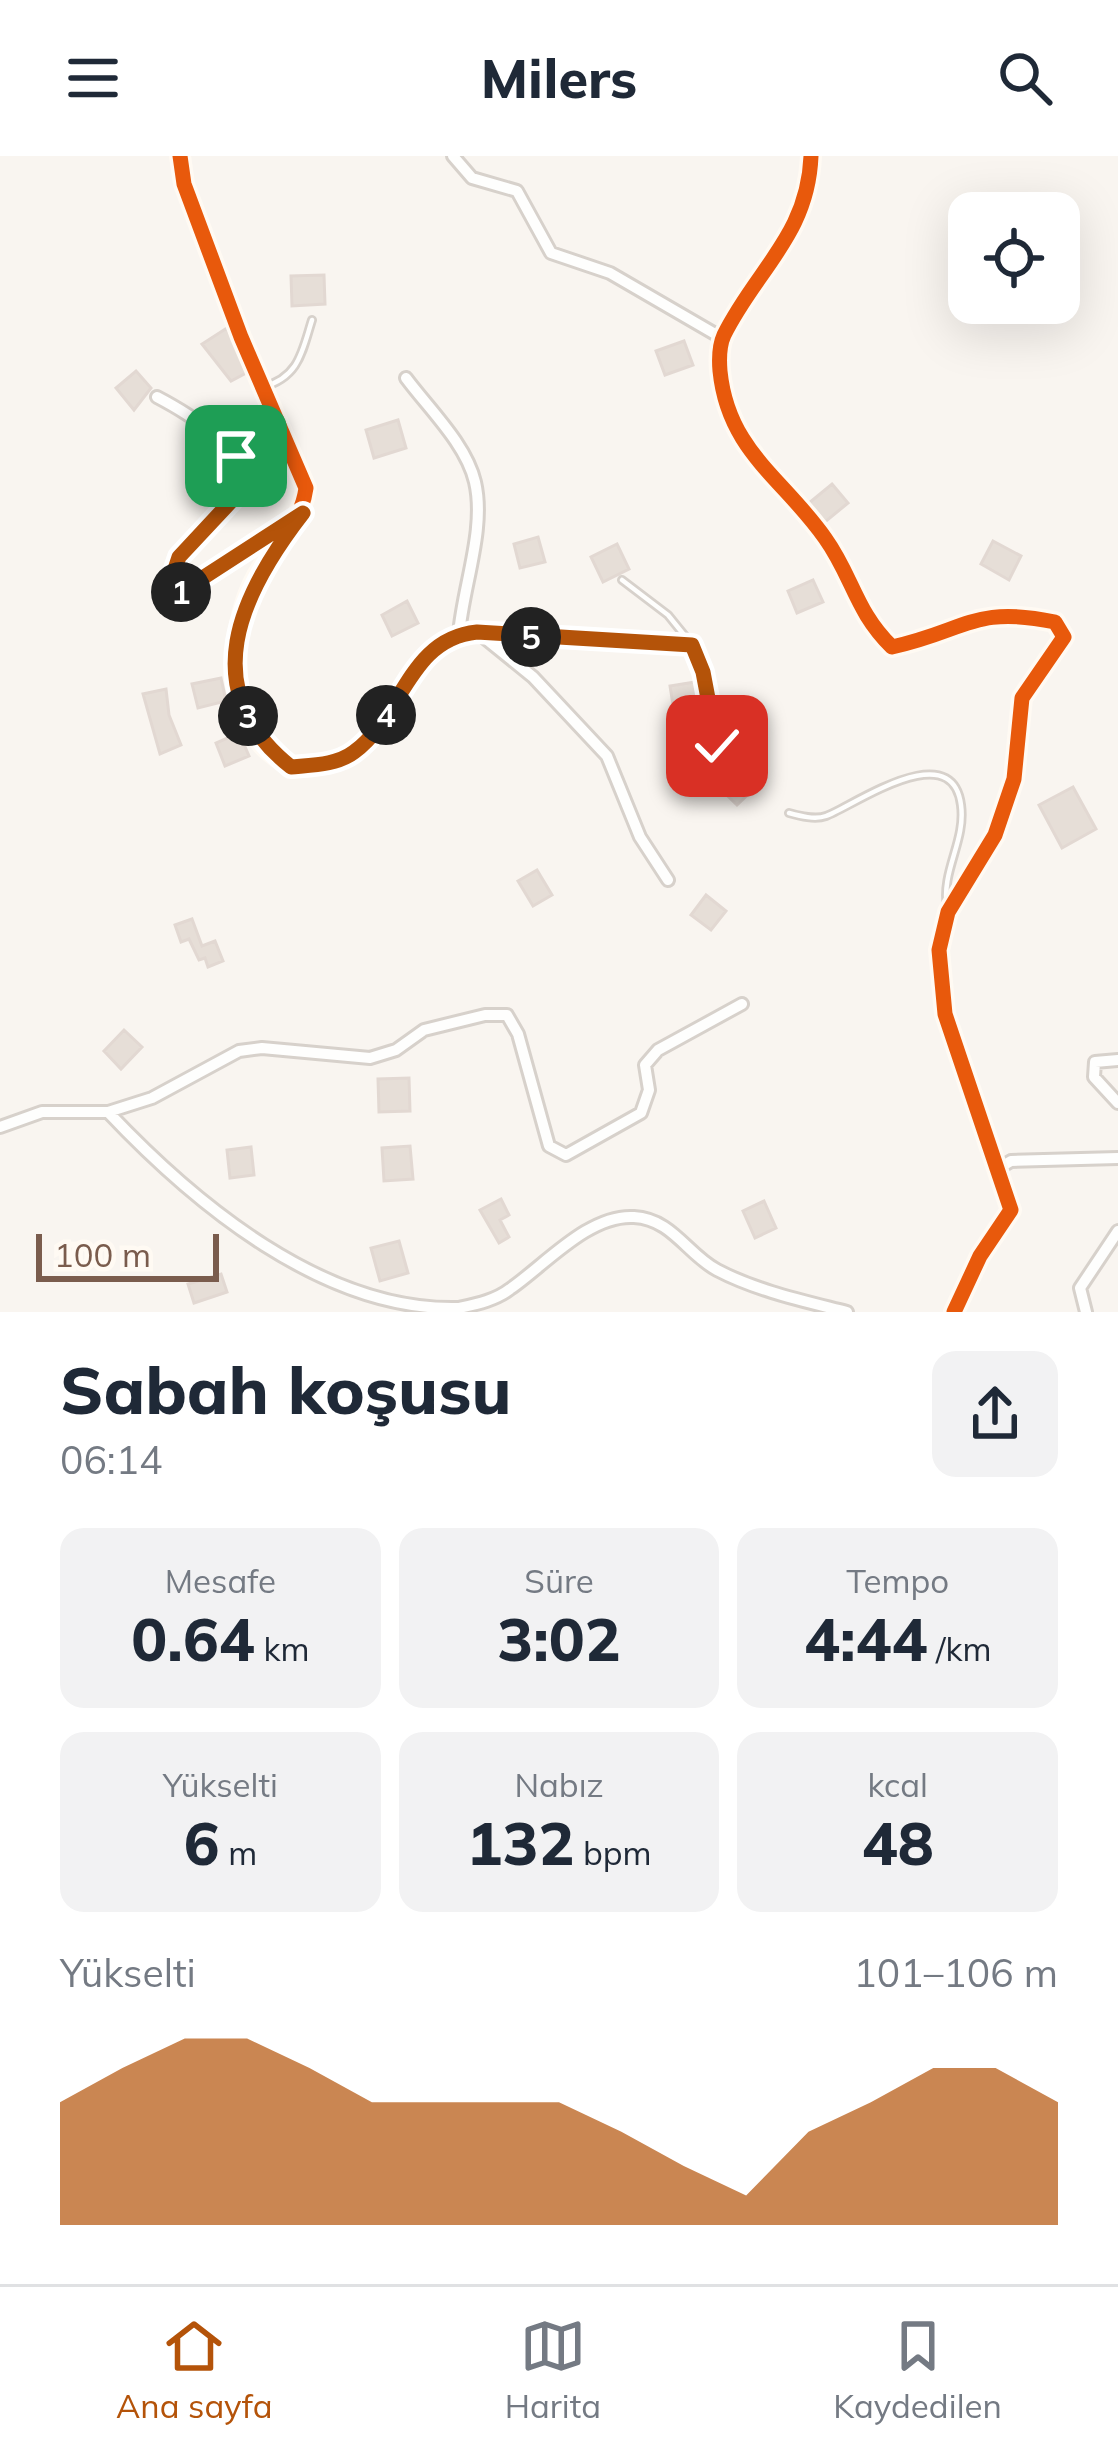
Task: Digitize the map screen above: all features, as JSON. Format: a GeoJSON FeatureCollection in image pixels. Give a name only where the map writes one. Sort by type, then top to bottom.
{"type":"FeatureCollection","features":[{"type":"Feature","properties":{"kind":"street"},"geometry":{"type":"LineString","coordinates":[[180,156],[184,184],[306,488],[303,513],[256,578],[240,620],[236,656],[242,705],[262,744],[291,767],[331,763],[353,753],[378,727],[425,653],[459,634],[477,632],[692,645],[703,672],[717,746]]}},
{"type":"Feature","properties":{"kind":"street"},"geometry":{"type":"LineString","coordinates":[[453,156],[472,178],[517,191],[551,253],[610,273],[722,338]]}},
{"type":"Feature","properties":{"kind":"street"},"geometry":{"type":"LineString","coordinates":[[811,156],[810,189],[794,229],[722,338],[723,397],[740,440],[828,542],[867,623],[892,647],[920,641],[981,615],[1016,614],[1055,622],[1064,637],[1022,698],[1014,779],[994,836],[948,912],[939,950],[945,1014],[1011,1210],[980,1256],[954,1312]]}},
{"type":"Feature","properties":{"kind":"street"},"geometry":{"type":"LineString","coordinates":[[406,378],[462,453],[475,482],[476,525],[459,634]]}},
{"type":"Feature","properties":{"kind":"street"},"geometry":{"type":"LineString","coordinates":[[157,397],[211,431],[236,456],[244,481],[179,557],[167,593],[170,599],[303,513]]}},
{"type":"Feature","properties":{"kind":"street"},"geometry":{"type":"LineString","coordinates":[[477,632],[533,677],[607,756],[640,837],[668,880]]}},
{"type":"Feature","properties":{"kind":"street"},"geometry":{"type":"LineString","coordinates":[[0,1127],[43,1112],[108,1112],[152,1098],[238,1051],[262,1048],[370,1058],[396,1050],[424,1030],[485,1015],[507,1015],[518,1034],[548,1146],[566,1155],[641,1113],[649,1090],[645,1065],[658,1050],[742,1004]]}},
{"type":"Feature","properties":{"kind":"street"},"geometry":{"type":"LineString","coordinates":[[1118,1060],[1095,1062],[1094,1077],[1118,1103]]}},
{"type":"Feature","properties":{"kind":"street"},"geometry":{"type":"LineString","coordinates":[[108,1112],[186,1194],[239,1238],[355,1303],[438,1312],[478,1304],[507,1292],[576,1240],[628,1216],[652,1219],[713,1268],[783,1295],[847,1312]]}},
{"type":"Feature","properties":{"kind":"street"},"geometry":{"type":"LineString","coordinates":[[996,1170],[1011,1161],[1118,1158]]}},
{"type":"Feature","properties":{"kind":"street"},"geometry":{"type":"LineString","coordinates":[[1086,1312],[1080,1288],[1118,1231]]}},
{"type":"Feature","properties":{"kind":"lane"},"geometry":{"type":"LineString","coordinates":[[263,387],[286,381],[298,364],[312,320]]}},
{"type":"Feature","properties":{"kind":"lane"},"geometry":{"type":"LineString","coordinates":[[622,580],[668,615],[692,645]]}},
{"type":"Feature","properties":{"kind":"lane"},"geometry":{"type":"LineString","coordinates":[[789,814],[823,818],[890,781],[932,775],[953,786],[962,804],[944,886],[948,912]]}},
{"type":"Feature","properties":{"kind":"building"},"geometry":{"type":"Polygon","coordinates":[[[324,275],[325,304],[292,306],[291,276],[324,275]]]}},
{"type":"Feature","properties":{"kind":"building"},"geometry":{"type":"Polygon","coordinates":[[[227,328],[246,373],[231,381],[202,344],[227,328]]]}},
{"type":"Feature","properties":{"kind":"building"},"geometry":{"type":"Polygon","coordinates":[[[684,341],[693,365],[665,375],[656,351],[684,341]]]}},
{"type":"Feature","properties":{"kind":"building"},"geometry":{"type":"Polygon","coordinates":[[[136,371],[151,388],[134,410],[116,388],[136,371]]]}},
{"type":"Feature","properties":{"kind":"building"},"geometry":{"type":"Polygon","coordinates":[[[398,420],[406,448],[374,458],[366,430],[398,420]]]}},
{"type":"Feature","properties":{"kind":"building"},"geometry":{"type":"Polygon","coordinates":[[[832,484],[848,503],[825,522],[809,503],[832,484]]]}},
{"type":"Feature","properties":{"kind":"building"},"geometry":{"type":"Polygon","coordinates":[[[538,537],[545,562],[520,568],[514,544],[538,537]]]}},
{"type":"Feature","properties":{"kind":"building"},"geometry":{"type":"Polygon","coordinates":[[[993,541],[1021,556],[1009,580],[981,564],[993,541]]]}},
{"type":"Feature","properties":{"kind":"building"},"geometry":{"type":"Polygon","coordinates":[[[617,544],[629,569],[603,582],[591,557],[617,544]]]}},
{"type":"Feature","properties":{"kind":"building"},"geometry":{"type":"Polygon","coordinates":[[[813,580],[823,602],[797,613],[788,591],[813,580]]]}},
{"type":"Feature","properties":{"kind":"building"},"geometry":{"type":"Polygon","coordinates":[[[407,601],[418,623],[392,636],[382,615],[407,601]]]}},
{"type":"Feature","properties":{"kind":"building"},"geometry":{"type":"Polygon","coordinates":[[[221,678],[226,701],[198,708],[192,684],[221,678]]]}},
{"type":"Feature","properties":{"kind":"building"},"geometry":{"type":"Polygon","coordinates":[[[695,682],[700,707],[674,711],[670,686],[695,682]]]}},
{"type":"Feature","properties":{"kind":"building"},"geometry":{"type":"Polygon","coordinates":[[[166,689],[169,715],[181,745],[160,754],[143,694],[166,689]]]}},
{"type":"Feature","properties":{"kind":"building"},"geometry":{"type":"Polygon","coordinates":[[[239,733],[249,756],[225,766],[216,743],[239,733]]]}},
{"type":"Feature","properties":{"kind":"building"},"geometry":{"type":"Polygon","coordinates":[[[718,764],[729,782],[741,770],[757,786],[737,805],[703,772],[718,764]]]}},
{"type":"Feature","properties":{"kind":"building"},"geometry":{"type":"Polygon","coordinates":[[[1073,787],[1096,829],[1062,848],[1039,805],[1073,787]]]}},
{"type":"Feature","properties":{"kind":"building"},"geometry":{"type":"Polygon","coordinates":[[[537,870],[552,895],[533,906],[518,881],[537,870]]]}},
{"type":"Feature","properties":{"kind":"building"},"geometry":{"type":"Polygon","coordinates":[[[706,895],[726,911],[711,930],[691,915],[706,895]]]}},
{"type":"Feature","properties":{"kind":"building"},"geometry":{"type":"Polygon","coordinates":[[[192,919],[202,946],[215,941],[223,961],[208,967],[189,939],[181,942],[175,925],[192,919]]]}},
{"type":"Feature","properties":{"kind":"building"},"geometry":{"type":"Polygon","coordinates":[[[124,1030],[142,1047],[121,1069],[104,1051],[124,1030]]]}},
{"type":"Feature","properties":{"kind":"building"},"geometry":{"type":"Polygon","coordinates":[[[409,1078],[410,1111],[379,1112],[378,1079],[409,1078]]]}},
{"type":"Feature","properties":{"kind":"building"},"geometry":{"type":"Polygon","coordinates":[[[410,1146],[413,1179],[384,1181],[382,1148],[410,1146]]]}},
{"type":"Feature","properties":{"kind":"building"},"geometry":{"type":"Polygon","coordinates":[[[251,1147],[254,1175],[230,1178],[227,1150],[251,1147]]]}},
{"type":"Feature","properties":{"kind":"building"},"geometry":{"type":"Polygon","coordinates":[[[501,1199],[509,1215],[500,1220],[509,1237],[499,1243],[480,1210],[501,1199]]]}},
{"type":"Feature","properties":{"kind":"building"},"geometry":{"type":"Polygon","coordinates":[[[764,1201],[776,1228],[755,1238],[743,1211],[764,1201]]]}},
{"type":"Feature","properties":{"kind":"building"},"geometry":{"type":"Polygon","coordinates":[[[399,1241],[408,1273],[380,1281],[371,1248],[399,1241]]]}},
{"type":"Feature","properties":{"kind":"building"},"geometry":{"type":"Polygon","coordinates":[[[221,1274],[227,1292],[194,1303],[188,1284],[221,1274]]]}},
{"type":"Feature","properties":{"kind":"cycle path"},"geometry":{"type":"LineString","coordinates":[[180,156],[184,184],[241,337],[306,488],[293,524],[248,595],[238,638],[242,706],[265,747],[291,767],[347,756],[371,737],[436,649],[477,632],[692,645],[703,672],[717,746]]}},
{"type":"Feature","properties":{"kind":"cycle path"},"geometry":{"type":"LineString","coordinates":[[811,156],[808,184],[791,230],[722,339],[720,371],[734,422],[760,462],[825,538],[862,607],[892,647],[1005,616],[1055,622],[1064,637],[1022,698],[1014,779],[995,835],[948,912],[939,950],[945,1014],[1011,1210],[980,1256],[954,1312]]}},
{"type":"Feature","properties":{"kind":"route"},"geometry":{"type":"LineString","coordinates":[[236,456],[244,481],[179,557],[167,593],[170,599],[303,513],[256,578],[240,620],[236,656],[242,705],[262,744],[291,767],[331,763],[353,753],[378,727],[425,653],[459,634],[477,632],[692,645],[703,672],[717,746]]}}]}
